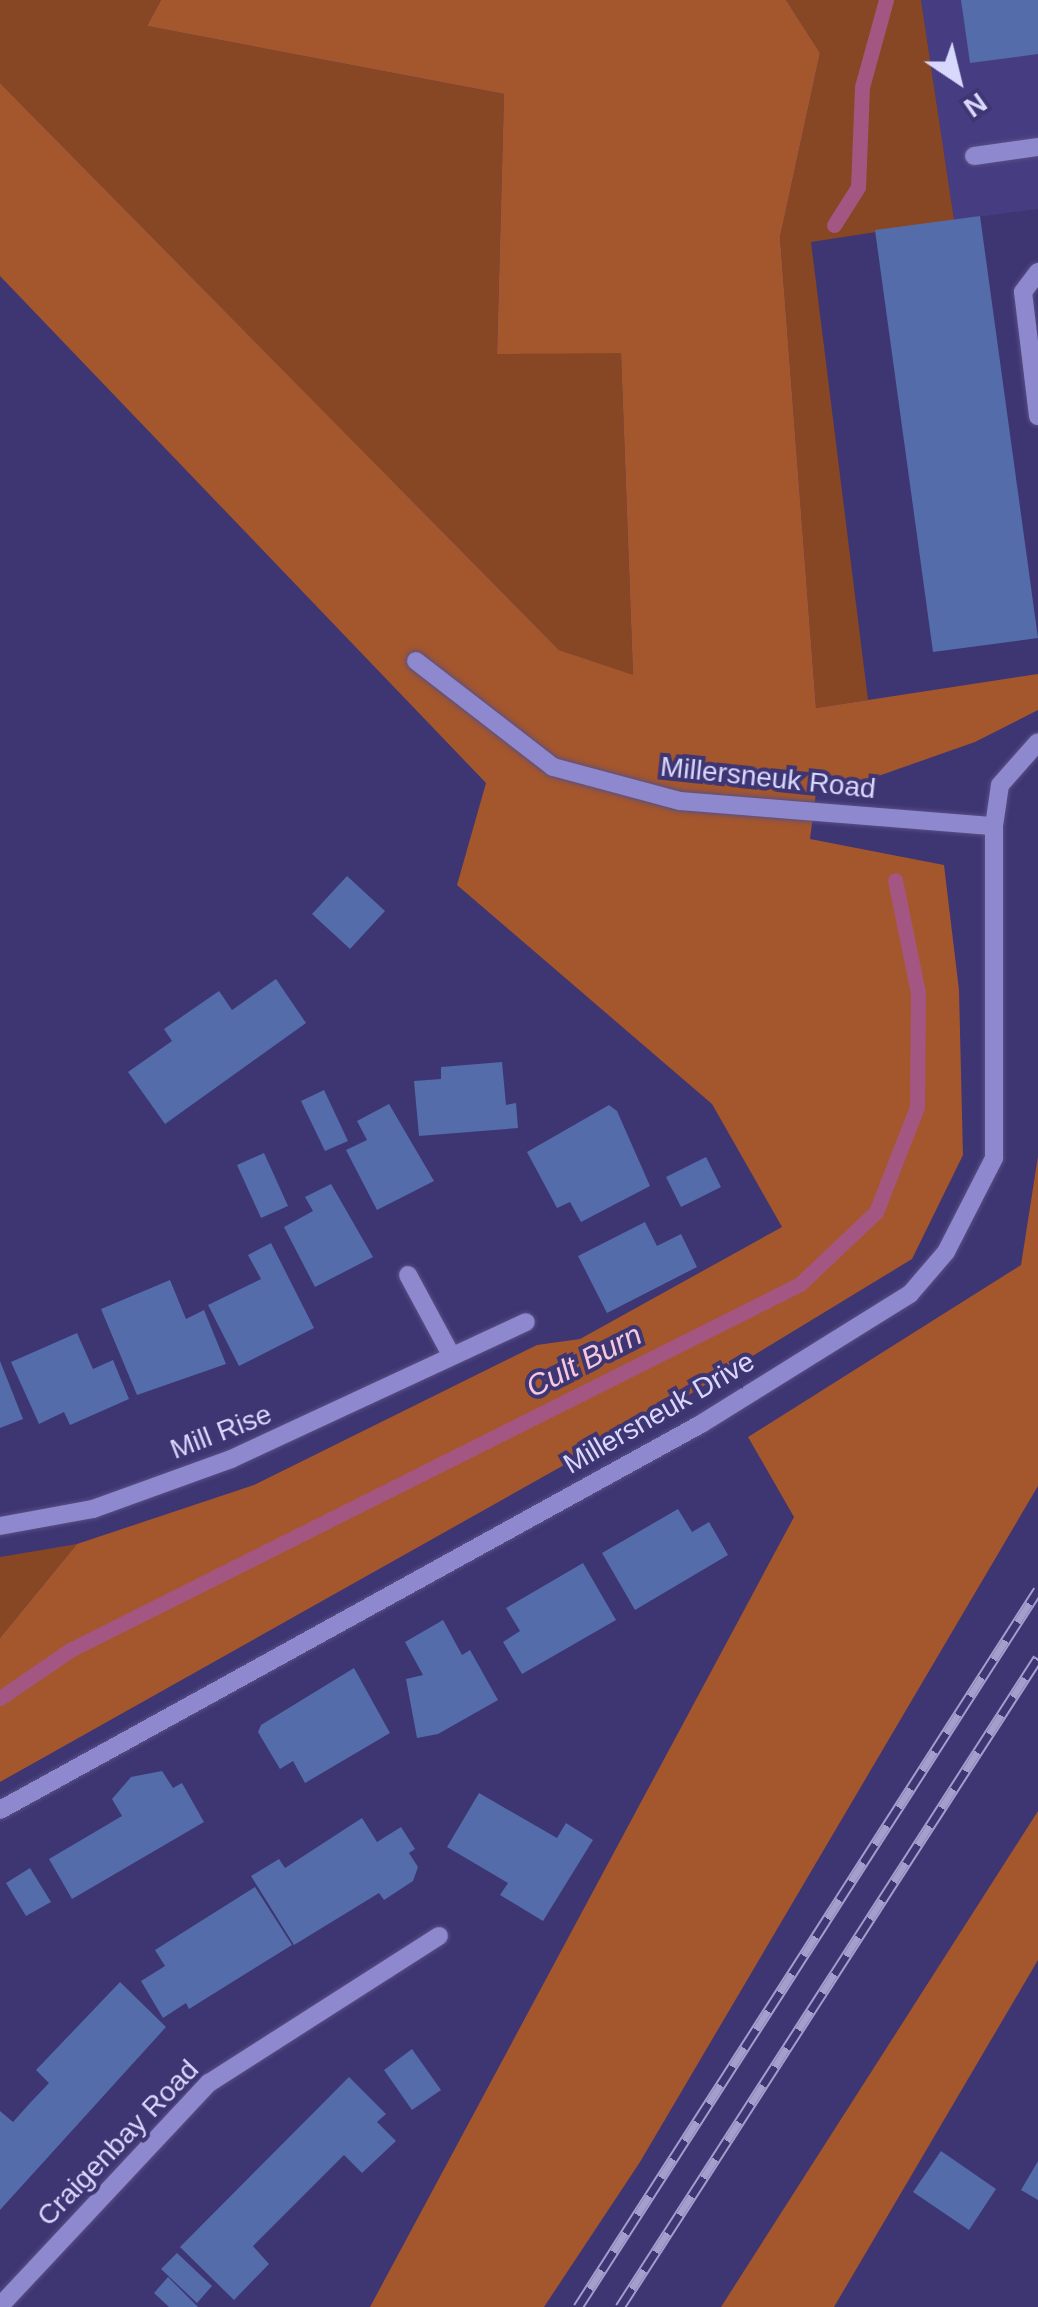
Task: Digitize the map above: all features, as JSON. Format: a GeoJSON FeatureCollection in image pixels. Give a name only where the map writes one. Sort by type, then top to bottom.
{"type":"FeatureCollection","features":[{"type":"Feature","properties":{"kind":"street"},"geometry":{"type":"LineString","coordinates":[[974,156],[1038,148]]}},
{"type":"Feature","properties":{"kind":"street"},"geometry":{"type":"LineString","coordinates":[[1038,272],[1023,292],[1038,416]]}},
{"type":"Feature","properties":{"kind":"street","name":"Millersneuk Road"},"geometry":{"type":"LineString","coordinates":[[416,661],[553,767],[680,802],[994,826]]}},
{"type":"Feature","properties":{"kind":"street"},"geometry":{"type":"LineString","coordinates":[[994,826],[1000,784],[1038,742]]}},
{"type":"Feature","properties":{"kind":"street","name":"Millersneuk Drive"},"geometry":{"type":"LineString","coordinates":[[0,1810],[702,1424],[910,1294],[946,1252],[994,1158],[994,826]]}},
{"type":"Feature","properties":{"kind":"street"},"geometry":{"type":"LineString","coordinates":[[408,1275],[451,1355]]}},
{"type":"Feature","properties":{"kind":"street","name":"Mill Rise"},"geometry":{"type":"LineString","coordinates":[[0,1526],[28,1526],[93,1509],[231,1460],[526,1322]]}},
{"type":"Feature","properties":{"kind":"street","name":"Craigenbay Road"},"geometry":{"type":"LineString","coordinates":[[0,2306],[209,2083],[439,1936]]}},
{"type":"Feature","properties":{"kind":"shaded area"},"geometry":{"type":"Polygon","coordinates":[[[0,0],[161,0],[147,26],[504,94],[497,354],[621,352],[633,676],[559,650],[0,83],[0,0]]]}},
{"type":"Feature","properties":{"kind":"shaded area"},"geometry":{"type":"Polygon","coordinates":[[[161,0],[786,0],[820,53],[780,237],[816,708],[1038,674],[1038,710],[975,742],[867,780],[818,777],[810,839],[944,865],[959,990],[963,1155],[912,1259],[687,1396],[0,1782],[0,1638],[77,1544],[254,1485],[537,1345],[580,1339],[782,1227],[712,1104],[457,885],[486,783],[0,276],[0,83],[559,650],[633,675],[621,353],[497,354],[504,94],[147,26],[161,0]]]}},
{"type":"Feature","properties":{"kind":"shaded area"},"geometry":{"type":"Polygon","coordinates":[[[786,0],[921,0],[954,220],[811,242],[868,700],[816,708],[780,237],[820,53],[786,0]]]}},
{"type":"Feature","properties":{"kind":"shaded area"},"geometry":{"type":"Polygon","coordinates":[[[921,0],[1038,0],[1038,209],[954,220],[921,0]]]}},
{"type":"Feature","properties":{"kind":"shaded area"},"geometry":{"type":"Polygon","coordinates":[[[1038,1156],[1038,1486],[640,2162],[544,2307],[370,2307],[794,1517],[748,1437],[1021,1265],[1038,1156]]]}},
{"type":"Feature","properties":{"kind":"shaded area"},"geometry":{"type":"Polygon","coordinates":[[[77,1544],[0,1638],[0,1557],[77,1544]]]}},
{"type":"Feature","properties":{"kind":"shaded area"},"geometry":{"type":"Polygon","coordinates":[[[1038,1811],[1038,1960],[834,2307],[721,2307],[1038,1811]]]}},
{"type":"Feature","properties":{"kind":"building"},"geometry":{"type":"Polygon","coordinates":[[[961,0],[1038,0],[1038,54],[970,63],[961,0]]]}},
{"type":"Feature","properties":{"kind":"building"},"geometry":{"type":"Polygon","coordinates":[[[980,216],[1038,638],[933,652],[875,230],[980,216]]]}},
{"type":"Feature","properties":{"kind":"building"},"geometry":{"type":"Polygon","coordinates":[[[347,876],[385,911],[350,949],[312,914],[347,876]]]}},
{"type":"Feature","properties":{"kind":"building"},"geometry":{"type":"Polygon","coordinates":[[[276,979],[306,1023],[165,1124],[128,1072],[172,1041],[164,1029],[219,991],[232,1010],[276,979]]]}},
{"type":"Feature","properties":{"kind":"building"},"geometry":{"type":"Polygon","coordinates":[[[502,1062],[506,1105],[516,1103],[518,1128],[419,1136],[414,1081],[441,1079],[441,1067],[502,1062]]]}},
{"type":"Feature","properties":{"kind":"building"},"geometry":{"type":"Polygon","coordinates":[[[324,1090],[348,1141],[325,1151],[301,1101],[324,1090]]]}},
{"type":"Feature","properties":{"kind":"building"},"geometry":{"type":"Polygon","coordinates":[[[389,1104],[434,1181],[377,1210],[346,1150],[367,1140],[357,1121],[389,1104]]]}},
{"type":"Feature","properties":{"kind":"building"},"geometry":{"type":"Polygon","coordinates":[[[609,1105],[617,1111],[650,1186],[581,1222],[570,1202],[557,1208],[527,1152],[609,1105]]]}},
{"type":"Feature","properties":{"kind":"building"},"geometry":{"type":"Polygon","coordinates":[[[264,1153],[288,1206],[261,1218],[237,1165],[264,1153]]]}},
{"type":"Feature","properties":{"kind":"building"},"geometry":{"type":"Polygon","coordinates":[[[706,1157],[721,1187],[681,1207],[666,1177],[706,1157]]]}},
{"type":"Feature","properties":{"kind":"building"},"geometry":{"type":"Polygon","coordinates":[[[331,1184],[373,1257],[315,1287],[284,1227],[313,1211],[305,1197],[331,1184]]]}},
{"type":"Feature","properties":{"kind":"building"},"geometry":{"type":"Polygon","coordinates":[[[645,1222],[657,1246],[681,1234],[697,1267],[607,1313],[578,1256],[645,1222]]]}},
{"type":"Feature","properties":{"kind":"building"},"geometry":{"type":"Polygon","coordinates":[[[271,1243],[314,1328],[239,1366],[208,1305],[261,1279],[248,1255],[271,1243]]]}},
{"type":"Feature","properties":{"kind":"building"},"geometry":{"type":"Polygon","coordinates":[[[170,1280],[186,1319],[204,1310],[226,1364],[137,1395],[101,1309],[170,1280]]]}},
{"type":"Feature","properties":{"kind":"building"},"geometry":{"type":"Polygon","coordinates":[[[77,1333],[93,1369],[113,1360],[129,1399],[70,1425],[64,1412],[39,1424],[11,1362],[77,1333]]]}},
{"type":"Feature","properties":{"kind":"building"},"geometry":{"type":"Polygon","coordinates":[[[0,1361],[23,1419],[0,1428],[0,1361]]]}},
{"type":"Feature","properties":{"kind":"building"},"geometry":{"type":"Polygon","coordinates":[[[678,1509],[692,1532],[709,1522],[728,1555],[635,1610],[602,1553],[678,1509]]]}},
{"type":"Feature","properties":{"kind":"building"},"geometry":{"type":"Polygon","coordinates":[[[583,1563],[616,1620],[522,1674],[503,1642],[520,1631],[506,1608],[583,1563]]]}},
{"type":"Feature","properties":{"kind":"building"},"geometry":{"type":"Polygon","coordinates":[[[443,1620],[462,1655],[470,1650],[498,1700],[438,1734],[417,1738],[406,1679],[423,1675],[405,1642],[443,1620]]]}},
{"type":"Feature","properties":{"kind":"building"},"geometry":{"type":"Polygon","coordinates":[[[354,1668],[390,1733],[305,1783],[293,1761],[280,1769],[258,1732],[261,1725],[354,1668]]]}},
{"type":"Feature","properties":{"kind":"building"},"geometry":{"type":"Polygon","coordinates":[[[162,1771],[173,1788],[182,1783],[204,1822],[72,1899],[49,1859],[122,1816],[112,1799],[131,1777],[162,1771]]]}},
{"type":"Feature","properties":{"kind":"building"},"geometry":{"type":"Polygon","coordinates":[[[479,1793],[557,1838],[566,1823],[593,1840],[543,1921],[500,1895],[508,1883],[447,1847],[479,1793]]]}},
{"type":"Feature","properties":{"kind":"building"},"geometry":{"type":"Polygon","coordinates":[[[362,1818],[377,1842],[401,1827],[415,1849],[409,1853],[418,1867],[413,1881],[384,1900],[379,1893],[294,1945],[251,1876],[279,1859],[285,1868],[362,1818]]]}},
{"type":"Feature","properties":{"kind":"building"},"geometry":{"type":"Polygon","coordinates":[[[30,1868],[51,1902],[26,1916],[6,1883],[30,1868]]]}},
{"type":"Feature","properties":{"kind":"building"},"geometry":{"type":"Polygon","coordinates":[[[255,1887],[292,1945],[189,2009],[186,2003],[163,2018],[141,1981],[165,1966],[155,1950],[255,1887]]]}},
{"type":"Feature","properties":{"kind":"building"},"geometry":{"type":"Polygon","coordinates":[[[120,1982],[166,2027],[0,2210],[0,2111],[13,2122],[49,2083],[36,2070],[120,1982]]]}},
{"type":"Feature","properties":{"kind":"building"},"geometry":{"type":"Polygon","coordinates":[[[412,2049],[441,2090],[412,2110],[384,2070],[412,2049]]]}},
{"type":"Feature","properties":{"kind":"building"},"geometry":{"type":"Polygon","coordinates":[[[349,2077],[386,2114],[377,2122],[396,2141],[362,2173],[344,2155],[253,2246],[269,2264],[234,2300],[180,2247],[349,2077]]]}},
{"type":"Feature","properties":{"kind":"building"},"geometry":{"type":"Polygon","coordinates":[[[941,2151],[996,2189],[969,2230],[913,2192],[941,2151]]]}},
{"type":"Feature","properties":{"kind":"building"},"geometry":{"type":"Polygon","coordinates":[[[1038,2161],[1038,2200],[1021,2190],[1038,2161]]]}},
{"type":"Feature","properties":{"kind":"building"},"geometry":{"type":"Polygon","coordinates":[[[177,2253],[212,2286],[197,2303],[161,2269],[177,2253]]]}},
{"type":"Feature","properties":{"kind":"building"},"geometry":{"type":"Polygon","coordinates":[[[168,2277],[198,2307],[169,2307],[154,2293],[168,2277]]]}},
{"type":"Feature","properties":{"kind":"waterway","name":"Cult Burn"},"geometry":{"type":"LineString","coordinates":[[834,225],[858,187],[862,87],[886,0]]}},
{"type":"Feature","properties":{"kind":"waterway","name":"Cult Burn"},"geometry":{"type":"LineString","coordinates":[[0,1698],[70,1650],[800,1284],[876,1212],[917,1107],[918,993],[895,880]]}},
{"type":"Feature","properties":{"kind":"railway"},"geometry":{"type":"LineString","coordinates":[[578,2307],[1038,1590]]}},
{"type":"Feature","properties":{"kind":"railway"},"geometry":{"type":"LineString","coordinates":[[620,2307],[1038,1658]]}}]}
